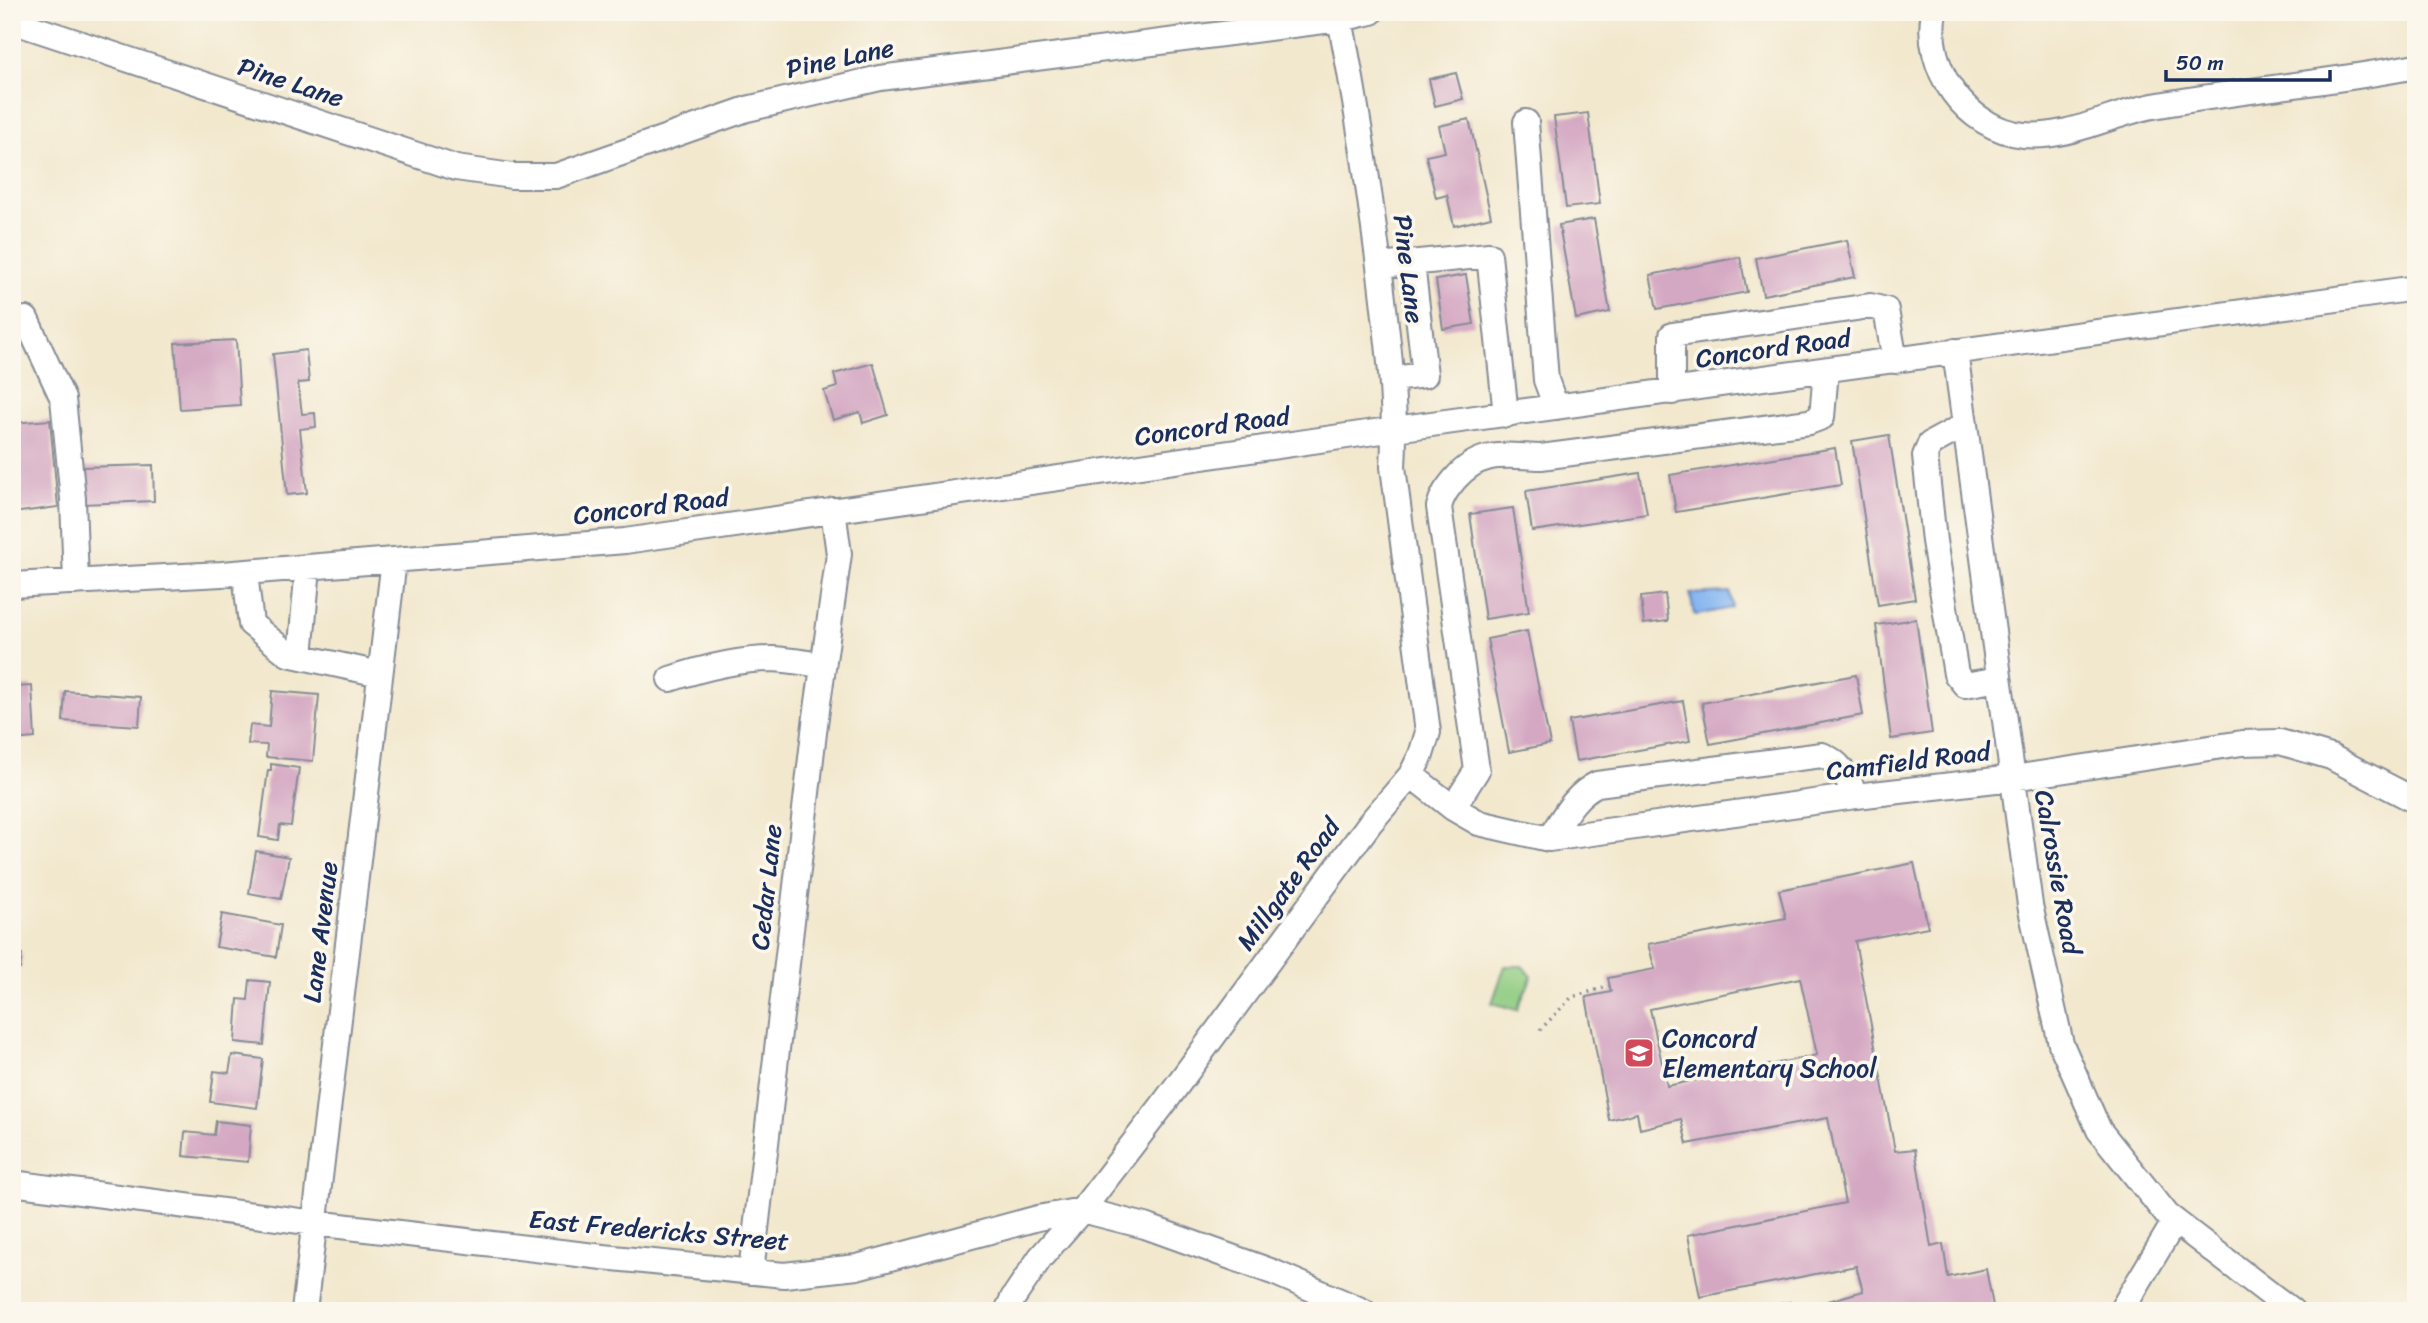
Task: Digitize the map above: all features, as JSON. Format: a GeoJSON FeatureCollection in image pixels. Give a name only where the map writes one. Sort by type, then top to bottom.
{"type":"FeatureCollection","features":[{"type":"Feature","properties":{"kind":"street"},"geometry":{"type":"LineString","coordinates":[[1340,19],[1371,12]]}},
{"type":"Feature","properties":{"kind":"street"},"geometry":{"type":"LineString","coordinates":[[1934,12],[1931,26],[1934,50],[1942,74],[1955,96],[1973,114],[1997,127],[2023,135],[2051,135],[2151,107],[2416,66]]}},
{"type":"Feature","properties":{"kind":"street","name":"Pine Lane"},"geometry":{"type":"LineString","coordinates":[[12,21],[456,168],[512,176],[556,176],[747,109],[880,78],[1340,19],[1364,151],[1393,379],[1395,429]]}},
{"type":"Feature","properties":{"kind":"street"},"geometry":{"type":"LineString","coordinates":[[1526,122],[1546,380],[1556,407]]}},
{"type":"Feature","properties":{"kind":"street"},"geometry":{"type":"LineString","coordinates":[[1379,266],[1489,255],[1499,416],[1497,456]]}},
{"type":"Feature","properties":{"kind":"street"},"geometry":{"type":"LineString","coordinates":[[1393,379],[1425,375],[1412,264]]}},
{"type":"Feature","properties":{"kind":"street","name":"Concord Road"},"geometry":{"type":"LineString","coordinates":[[12,585],[245,573],[625,541],[1395,429],[2416,288]]}},
{"type":"Feature","properties":{"kind":"street"},"geometry":{"type":"LineString","coordinates":[[1672,392],[1672,335],[1870,306],[1886,310],[1895,360]]}},
{"type":"Feature","properties":{"kind":"street"},"geometry":{"type":"LineString","coordinates":[[26,319],[63,400],[73,499],[76,582]]}},
{"type":"Feature","properties":{"kind":"street","name":"Calrossie Road"},"geometry":{"type":"LineString","coordinates":[[1955,351],[2030,905],[2062,1044],[2099,1130],[2167,1215],[2292,1311]]}},
{"type":"Feature","properties":{"kind":"street"},"geometry":{"type":"LineString","coordinates":[[1454,808],[1477,770],[1439,507],[1443,494],[1466,467],[1483,458],[1541,457],[1809,422],[1822,417],[1826,370]]}},
{"type":"Feature","properties":{"kind":"street"},"geometry":{"type":"LineString","coordinates":[[1965,425],[1930,444],[1925,456],[1934,541],[1956,674],[1965,685],[1999,680]]}},
{"type":"Feature","properties":{"kind":"street","name":"Millgate Road"},"geometry":{"type":"LineString","coordinates":[[1007,1311],[1040,1258],[1082,1210],[1162,1106],[1370,823],[1411,775],[1421,755],[1428,732],[1394,467],[1395,429]]}},
{"type":"Feature","properties":{"kind":"street","name":"Cedar Lane"},"geometry":{"type":"LineString","coordinates":[[751,1272],[823,665],[839,554],[833,510]]}},
{"type":"Feature","properties":{"kind":"street","name":"Lane Avenue"},"geometry":{"type":"LineString","coordinates":[[304,1311],[394,560]]}},
{"type":"Feature","properties":{"kind":"street"},"geometry":{"type":"LineString","coordinates":[[300,656],[308,567]]}},
{"type":"Feature","properties":{"kind":"street"},"geometry":{"type":"LineString","coordinates":[[245,573],[251,624],[288,654],[380,674]]}},
{"type":"Feature","properties":{"kind":"street"},"geometry":{"type":"LineString","coordinates":[[670,679],[704,668],[736,662],[773,659],[823,665]]}},
{"type":"Feature","properties":{"kind":"street","name":"Camfield Road"},"geometry":{"type":"LineString","coordinates":[[1411,775],[1454,808],[1479,823],[1549,839],[1856,796],[2012,778],[2242,743],[2280,742],[2331,757],[2416,801]]}},
{"type":"Feature","properties":{"kind":"street"},"geometry":{"type":"LineString","coordinates":[[1549,839],[1576,799],[1586,789],[1597,784],[1822,755],[1842,768],[1856,796]]}},
{"type":"Feature","properties":{"kind":"street","name":"East Fredericks Street"},"geometry":{"type":"LineString","coordinates":[[12,1183],[315,1223],[784,1275],[857,1267],[1038,1218],[1082,1210],[1145,1226],[1273,1272],[1363,1311]]}},
{"type":"Feature","properties":{"kind":"street"},"geometry":{"type":"LineString","coordinates":[[2121,1311],[2175,1221]]}},
{"type":"Feature","properties":{"kind":"path"},"geometry":{"type":"LineString","coordinates":[[1540,1030],[1572,997],[1610,986]]}},
{"type":"Feature","properties":{"kind":"green space"},"geometry":{"type":"Polygon","coordinates":[[[1505,966],[1522,966],[1532,976],[1517,1010],[1492,1003],[1505,966]]]}},
{"type":"Feature","properties":{"kind":"water"},"geometry":{"type":"Polygon","coordinates":[[[1730,592],[1731,608],[1694,614],[1690,594],[1730,592]]]}},
{"type":"Feature","properties":{"kind":"building"},"geometry":{"type":"Polygon","coordinates":[[[1456,73],[1463,99],[1435,106],[1429,79],[1456,73]]]}},
{"type":"Feature","properties":{"kind":"building"},"geometry":{"type":"Polygon","coordinates":[[[1588,113],[1600,204],[1566,208],[1554,117],[1588,113]]]}},
{"type":"Feature","properties":{"kind":"building"},"geometry":{"type":"Polygon","coordinates":[[[1469,119],[1491,217],[1454,226],[1447,195],[1436,198],[1426,156],[1445,152],[1439,126],[1469,119]]]}},
{"type":"Feature","properties":{"kind":"building"},"geometry":{"type":"Polygon","coordinates":[[[1594,219],[1610,312],[1576,319],[1559,225],[1594,219]]]}},
{"type":"Feature","properties":{"kind":"building"},"geometry":{"type":"Polygon","coordinates":[[[1847,240],[1855,277],[1763,295],[1756,258],[1847,240]]]}},
{"type":"Feature","properties":{"kind":"building"},"geometry":{"type":"Polygon","coordinates":[[[1740,257],[1747,292],[1657,309],[1650,275],[1740,257]]]}},
{"type":"Feature","properties":{"kind":"building"},"geometry":{"type":"Polygon","coordinates":[[[1466,275],[1474,324],[1443,329],[1436,280],[1466,275]]]}},
{"type":"Feature","properties":{"kind":"building"},"geometry":{"type":"Polygon","coordinates":[[[236,340],[240,405],[180,409],[175,343],[236,340]]]}},
{"type":"Feature","properties":{"kind":"building"},"geometry":{"type":"Polygon","coordinates":[[[306,350],[309,382],[298,383],[302,414],[315,413],[316,427],[300,429],[307,493],[287,495],[273,354],[306,350]]]}},
{"type":"Feature","properties":{"kind":"building"},"geometry":{"type":"Polygon","coordinates":[[[873,363],[888,415],[863,423],[860,412],[833,420],[824,391],[837,387],[834,374],[873,363]]]}},
{"type":"Feature","properties":{"kind":"building"},"geometry":{"type":"Polygon","coordinates":[[[50,420],[58,507],[12,513],[12,423],[50,420]]]}},
{"type":"Feature","properties":{"kind":"building"},"geometry":{"type":"Polygon","coordinates":[[[1889,435],[1915,599],[1878,605],[1852,441],[1889,435]]]}},
{"type":"Feature","properties":{"kind":"building"},"geometry":{"type":"Polygon","coordinates":[[[1835,448],[1841,485],[1676,512],[1670,475],[1835,448]]]}},
{"type":"Feature","properties":{"kind":"building"},"geometry":{"type":"Polygon","coordinates":[[[153,465],[154,501],[82,504],[81,467],[153,465]]]}},
{"type":"Feature","properties":{"kind":"building"},"geometry":{"type":"Polygon","coordinates":[[[1640,473],[1647,514],[1532,531],[1526,491],[1640,473]]]}},
{"type":"Feature","properties":{"kind":"building"},"geometry":{"type":"Polygon","coordinates":[[[1513,508],[1529,612],[1485,619],[1470,514],[1513,508]]]}},
{"type":"Feature","properties":{"kind":"building"},"geometry":{"type":"Polygon","coordinates":[[[1665,594],[1668,621],[1644,624],[1641,597],[1665,594]]]}},
{"type":"Feature","properties":{"kind":"building"},"geometry":{"type":"Polygon","coordinates":[[[1916,619],[1932,733],[1891,739],[1876,625],[1916,619]]]}},
{"type":"Feature","properties":{"kind":"building"},"geometry":{"type":"Polygon","coordinates":[[[1527,631],[1550,744],[1509,752],[1487,639],[1527,631]]]}},
{"type":"Feature","properties":{"kind":"building"},"geometry":{"type":"Polygon","coordinates":[[[1856,675],[1863,715],[1710,744],[1702,703],[1856,675]]]}},
{"type":"Feature","properties":{"kind":"building"},"geometry":{"type":"Polygon","coordinates":[[[32,686],[35,738],[12,740],[12,687],[32,686]]]}},
{"type":"Feature","properties":{"kind":"building"},"geometry":{"type":"Polygon","coordinates":[[[65,691],[141,697],[139,726],[63,721],[65,691]]]}},
{"type":"Feature","properties":{"kind":"building"},"geometry":{"type":"Polygon","coordinates":[[[272,691],[319,695],[313,761],[266,757],[267,745],[248,744],[250,725],[269,727],[272,691]]]}},
{"type":"Feature","properties":{"kind":"building"},"geometry":{"type":"Polygon","coordinates":[[[1683,701],[1690,741],[1576,761],[1569,721],[1683,701]]]}},
{"type":"Feature","properties":{"kind":"building"},"geometry":{"type":"Polygon","coordinates":[[[271,764],[299,768],[291,826],[280,825],[278,840],[259,837],[271,764]]]}},
{"type":"Feature","properties":{"kind":"building"},"geometry":{"type":"Polygon","coordinates":[[[256,851],[289,857],[281,899],[249,893],[256,851]]]}},
{"type":"Feature","properties":{"kind":"building"},"geometry":{"type":"Polygon","coordinates":[[[1914,863],[1928,927],[1855,941],[1895,1151],[1915,1149],[1931,1247],[1943,1244],[1948,1277],[1986,1269],[1994,1311],[1794,1311],[1863,1291],[1856,1266],[1700,1297],[1688,1235],[1845,1203],[1828,1118],[1687,1144],[1681,1119],[1640,1129],[1637,1113],[1609,1120],[1586,997],[1611,992],[1608,978],[1655,969],[1648,944],[1786,918],[1779,890],[1914,863]],[[1800,978],[1650,1009],[1667,1086],[1817,1055],[1800,978]]]}},
{"type":"Feature","properties":{"kind":"building"},"geometry":{"type":"Polygon","coordinates":[[[222,914],[281,925],[276,957],[216,947],[222,914]]]}},
{"type":"Feature","properties":{"kind":"building"},"geometry":{"type":"Polygon","coordinates":[[[12,954],[22,955],[20,969],[12,968],[12,954]]]}},
{"type":"Feature","properties":{"kind":"building"},"geometry":{"type":"Polygon","coordinates":[[[250,980],[270,982],[264,1045],[235,1042],[238,999],[248,1000],[250,980]]]}},
{"type":"Feature","properties":{"kind":"building"},"geometry":{"type":"Polygon","coordinates":[[[232,1055],[263,1059],[257,1108],[210,1102],[214,1071],[229,1073],[232,1055]]]}},
{"type":"Feature","properties":{"kind":"building"},"geometry":{"type":"Polygon","coordinates":[[[216,1121],[251,1125],[248,1162],[183,1156],[185,1132],[214,1135],[216,1121]]]}},
{"type":"Feature","properties":{"kind":"building"},"geometry":{"type":"Polygon","coordinates":[[[1790,1302],[1793,1311],[1749,1311],[1749,1309],[1790,1302]]]}},
{"type":"Feature","properties":{"kind":"place","name":"Concord Elementary School"},"geometry":{"type":"Point","coordinates":[1639,1053]}}]}
